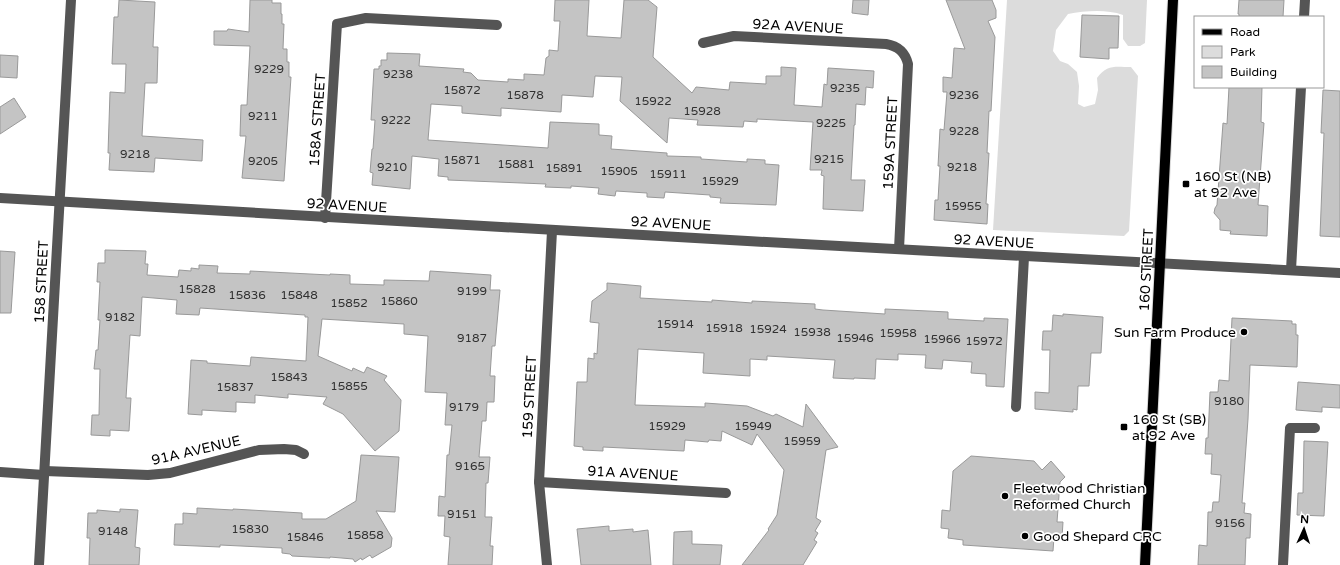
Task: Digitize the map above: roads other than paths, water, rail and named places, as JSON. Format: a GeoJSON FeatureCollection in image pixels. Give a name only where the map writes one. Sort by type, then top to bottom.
{"type":"FeatureCollection","features":[{"type":"Feature","properties":{"kind":"main road","name":"160 STREET"},"geometry":{"type":"LineString","coordinates":[[1144,565],[1173,0]]}},
{"type":"Feature","properties":{"kind":"street","name":"158 STREET"},"geometry":{"type":"LineString","coordinates":[[39,565],[71,0]]}},
{"type":"Feature","properties":{"kind":"street"},"geometry":{"type":"LineString","coordinates":[[1304,16],[1305,0]]}},
{"type":"Feature","properties":{"kind":"street","name":"158A STREET"},"geometry":{"type":"LineString","coordinates":[[325,218],[337,24],[366,18],[497,25]]}},
{"type":"Feature","properties":{"kind":"street","name":"92A AVENUE"},"geometry":{"type":"LineString","coordinates":[[703,43],[734,36],[891,45]]}},
{"type":"Feature","properties":{"kind":"street","name":"159A STREET"},"geometry":{"type":"LineString","coordinates":[[891,45],[899,48],[906,57],[908,64],[899,249]]}},
{"type":"Feature","properties":{"kind":"street"},"geometry":{"type":"LineString","coordinates":[[1291,270],[1301,88]]}},
{"type":"Feature","properties":{"kind":"street","name":"92 AVENUE"},"geometry":{"type":"LineString","coordinates":[[0,198],[552,231],[1024,257],[1340,272]]}},
{"type":"Feature","properties":{"kind":"street","name":"159 STREET"},"geometry":{"type":"LineString","coordinates":[[547,565],[539,482],[552,231]]}},
{"type":"Feature","properties":{"kind":"street"},"geometry":{"type":"LineString","coordinates":[[1016,407],[1024,257]]}},
{"type":"Feature","properties":{"kind":"street"},"geometry":{"type":"LineString","coordinates":[[1283,565],[1290,428],[1315,428]]}},
{"type":"Feature","properties":{"kind":"street","name":"91A AVENUE"},"geometry":{"type":"LineString","coordinates":[[0,472],[148,475],[170,473],[258,450],[296,450],[304,454]]}},
{"type":"Feature","properties":{"kind":"street","name":"91A AVENUE"},"geometry":{"type":"LineString","coordinates":[[539,482],[726,493]]}},
{"type":"Feature","properties":{"kind":"place","name":"160 St (NB) at 92 Ave"},"geometry":{"type":"Point","coordinates":[1186,184]}},
{"type":"Feature","properties":{"kind":"place","name":"Sun Farm Produce"},"geometry":{"type":"Point","coordinates":[1244,332]}},
{"type":"Feature","properties":{"kind":"place","name":"160 St (SB) at 92 Ave"},"geometry":{"type":"Point","coordinates":[1124,427]}},
{"type":"Feature","properties":{"kind":"place","name":"Fleetwood Christian Reformed Church"},"geometry":{"type":"Point","coordinates":[1005,496]}},
{"type":"Feature","properties":{"kind":"place","name":"Good Shepard CRC"},"geometry":{"type":"Point","coordinates":[1025,536]}}]}
